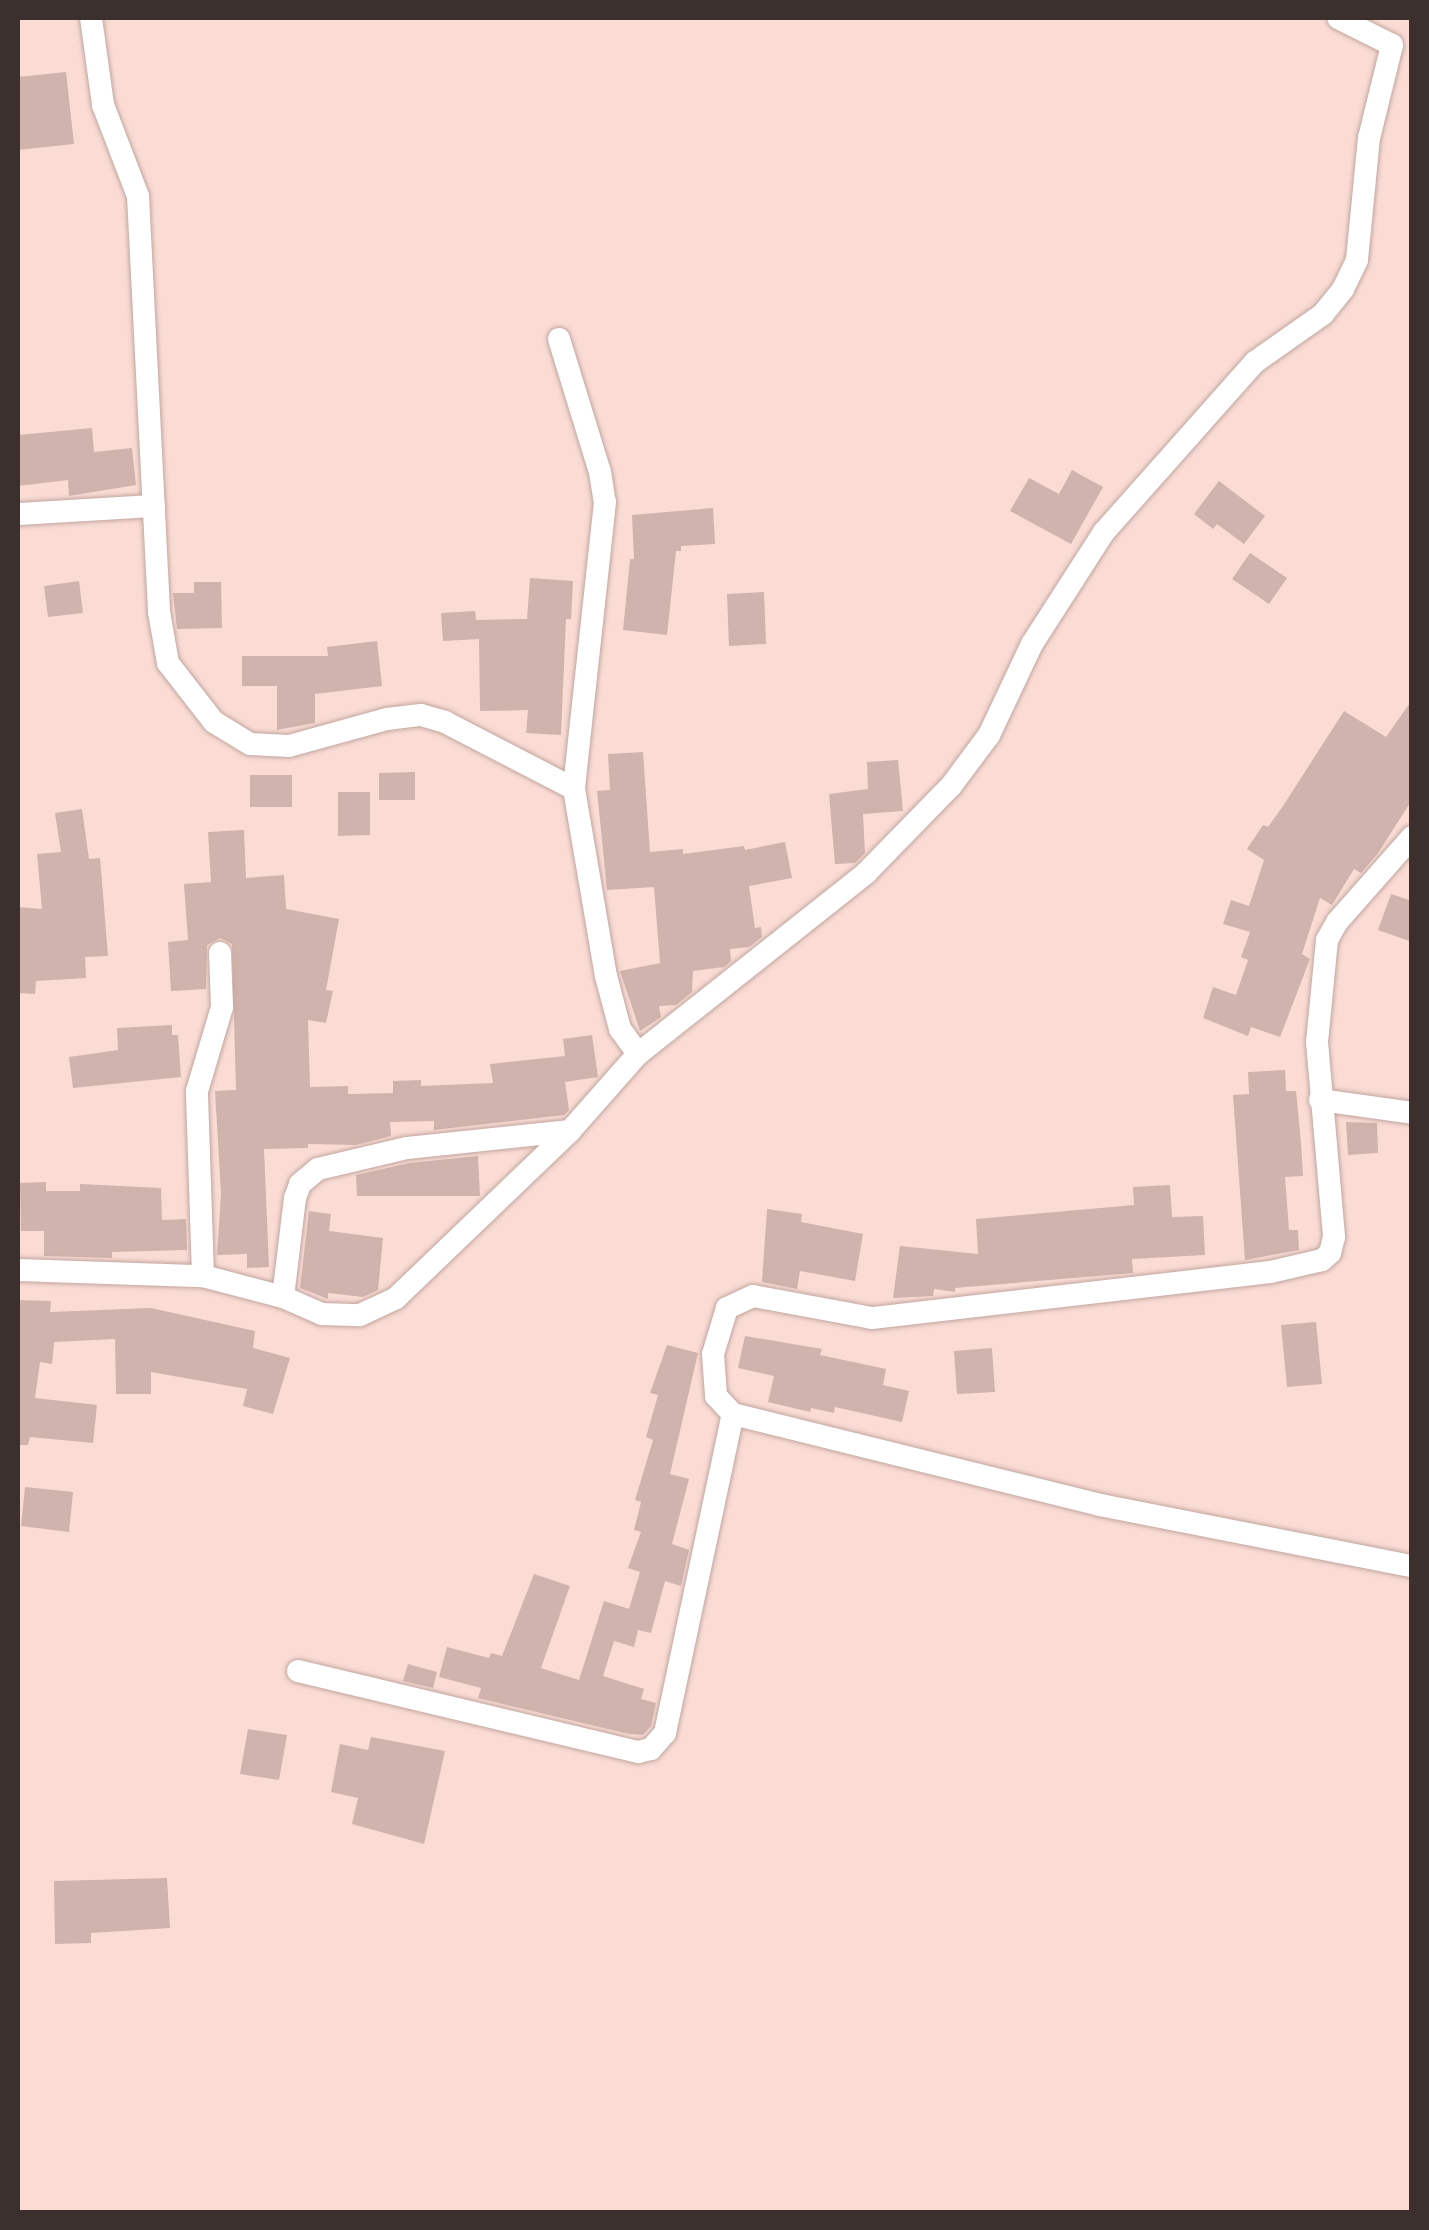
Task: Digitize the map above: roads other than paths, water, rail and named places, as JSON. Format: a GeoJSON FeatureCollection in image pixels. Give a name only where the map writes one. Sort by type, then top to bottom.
{"type":"FeatureCollection","features":[{"type":"Feature","properties":{"kind":"street"},"geometry":{"type":"LineString","coordinates":[[90,18],[103,105],[138,196],[159,612],[168,663],[214,722],[250,744],[289,746],[387,719],[421,716],[445,722],[574,789]]}},
{"type":"Feature","properties":{"kind":"street"},"geometry":{"type":"LineString","coordinates":[[18,1270],[203,1276],[282,1297],[322,1314],[360,1314],[396,1298],[570,1131],[638,1054],[866,872],[952,786],[989,735],[1032,644],[1104,532],[1255,362],[1323,314],[1343,289],[1357,260],[1369,138],[1402,48],[1338,18]]}},
{"type":"Feature","properties":{"kind":"street"},"geometry":{"type":"LineString","coordinates":[[558,339],[600,472],[605,502],[574,789],[606,976],[620,1029],[638,1054]]}},
{"type":"Feature","properties":{"kind":"street"},"geometry":{"type":"LineString","coordinates":[[18,514],[154,506]]}},
{"type":"Feature","properties":{"kind":"street"},"geometry":{"type":"LineString","coordinates":[[1412,837],[1337,922],[1327,940],[1317,1042],[1334,1237],[1330,1254],[1322,1260],[1270,1272],[872,1318],[754,1296],[727,1308],[713,1354],[716,1396],[733,1414],[1100,1505],[1412,1566]]}},
{"type":"Feature","properties":{"kind":"street"},"geometry":{"type":"LineString","coordinates":[[203,1276],[196,1091],[222,1007],[220,953]]}},
{"type":"Feature","properties":{"kind":"street"},"geometry":{"type":"LineString","coordinates":[[1320,1100],[1412,1114]]}},
{"type":"Feature","properties":{"kind":"street"},"geometry":{"type":"LineString","coordinates":[[282,1297],[295,1198],[300,1184],[318,1169],[407,1148],[570,1131]]}},
{"type":"Feature","properties":{"kind":"street"},"geometry":{"type":"LineString","coordinates":[[298,1672],[638,1752],[651,1749],[665,1734],[733,1414]]}}]}
